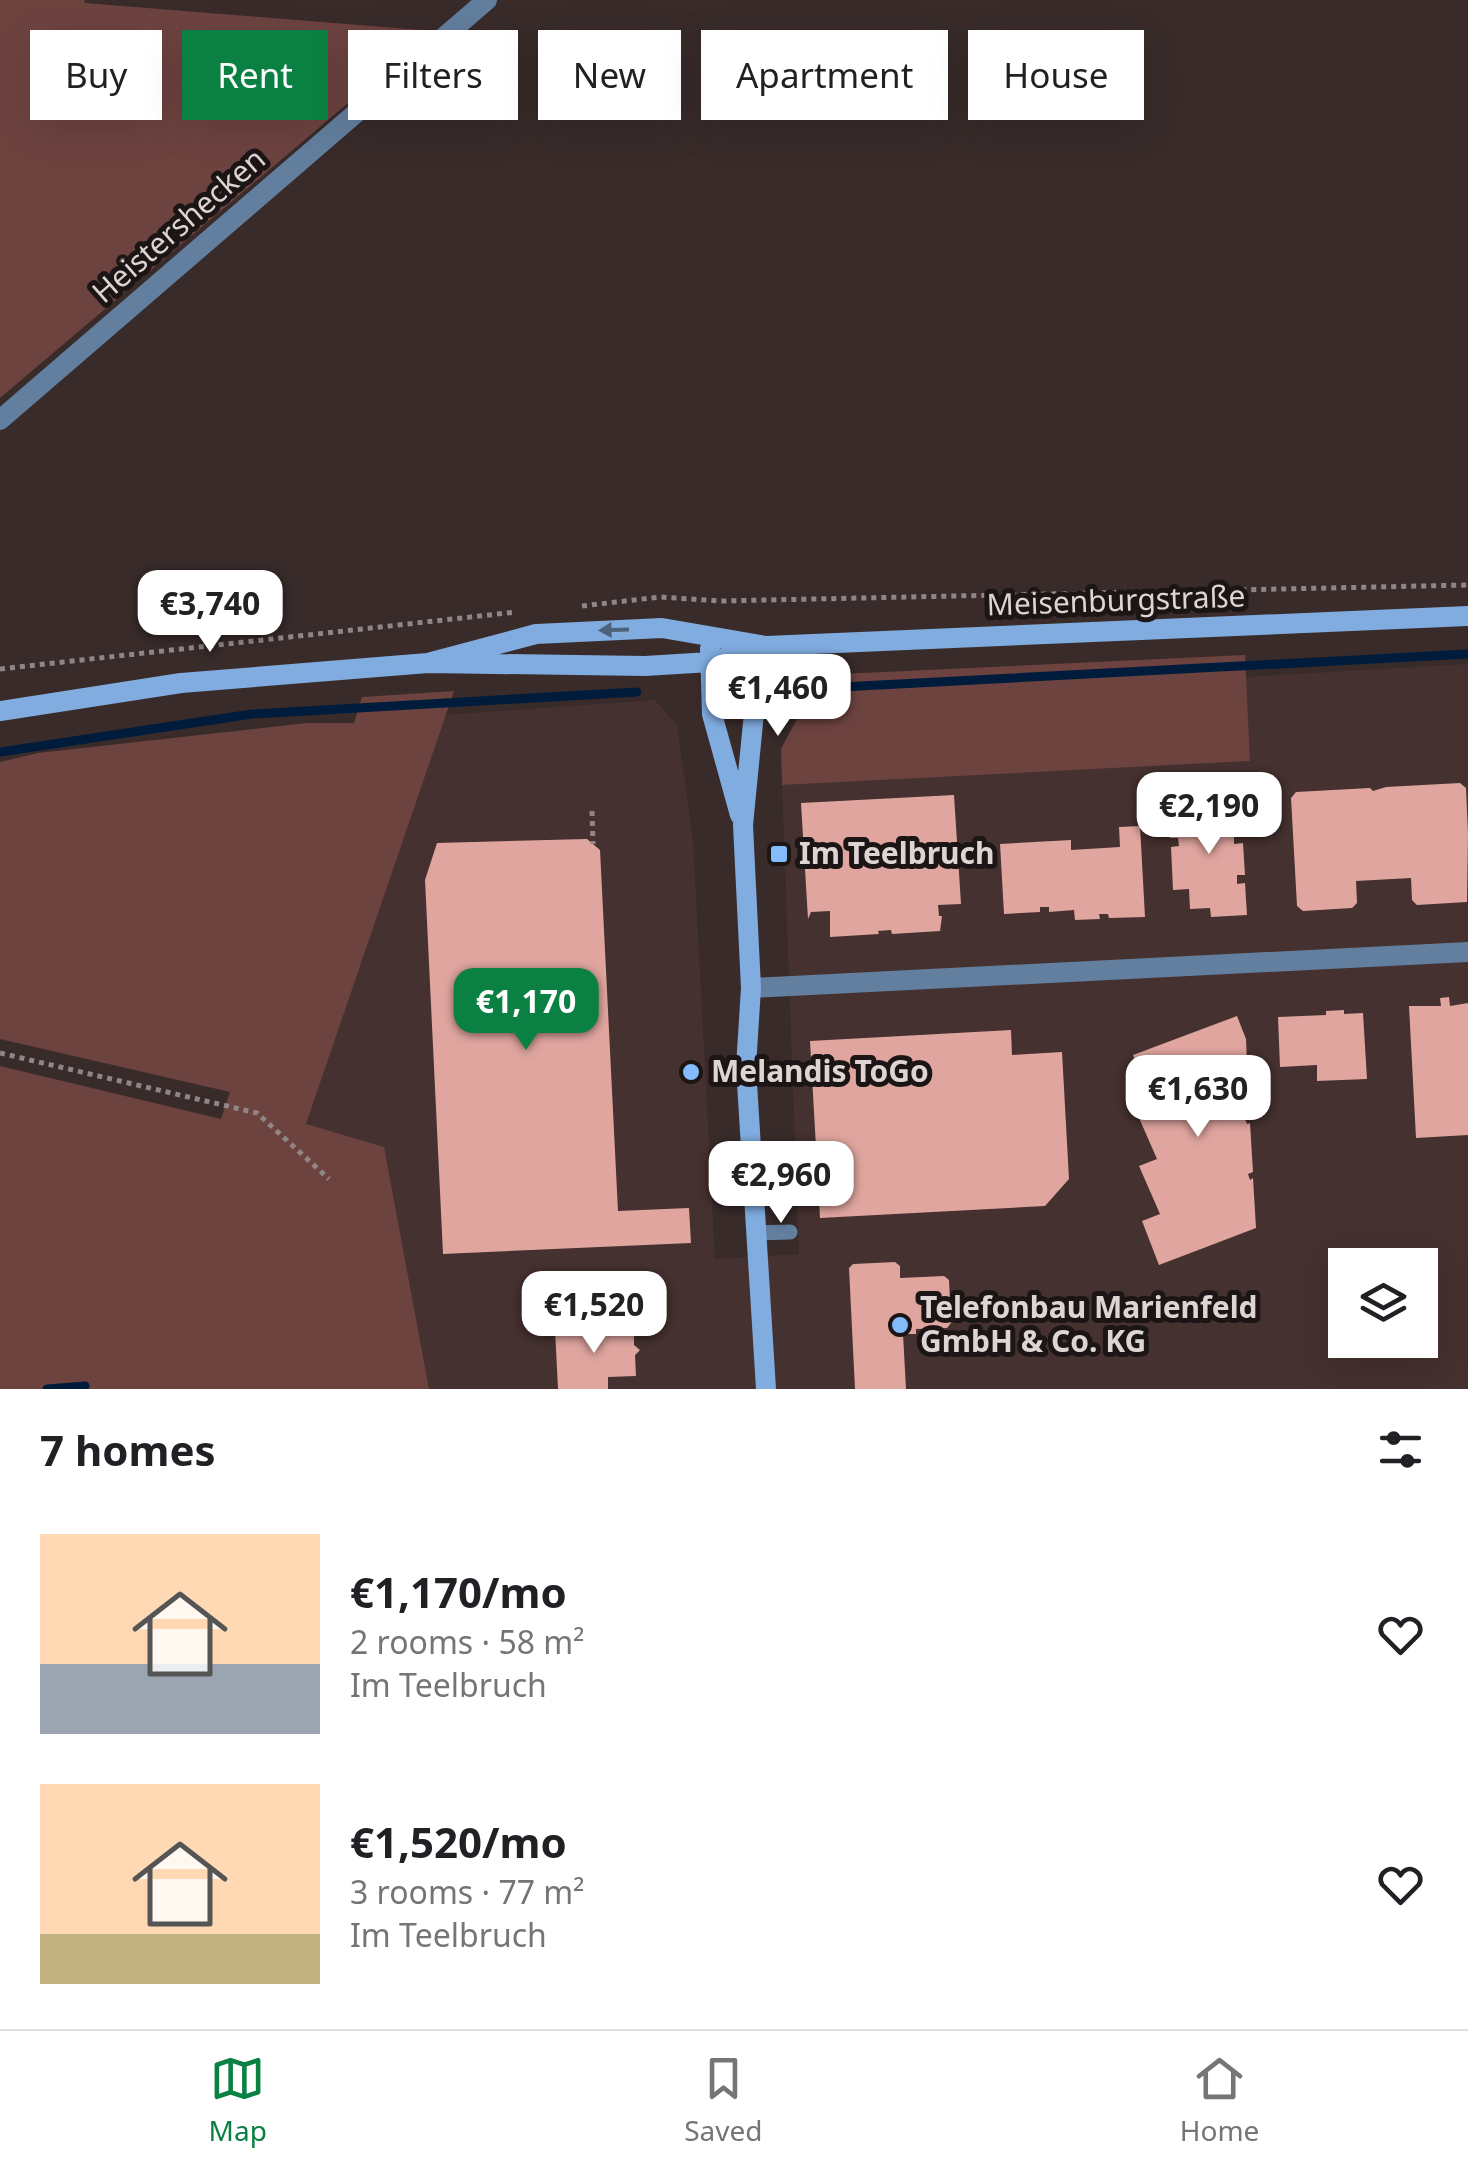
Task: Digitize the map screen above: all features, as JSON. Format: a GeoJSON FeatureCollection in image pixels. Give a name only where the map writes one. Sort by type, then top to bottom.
{"type":"FeatureCollection","features":[{"type":"Feature","properties":{"kind":"main road","name":"Meisenburgstraße"},"geometry":{"type":"LineString","coordinates":[[428,663],[536,634],[662,628],[766,646],[1468,616]]}},
{"type":"Feature","properties":{"kind":"main road"},"geometry":{"type":"LineString","coordinates":[[710,636],[712,714],[743,825]]}},
{"type":"Feature","properties":{"kind":"main road","name":"Meisenburgstraße"},"geometry":{"type":"LineString","coordinates":[[0,711],[181,682],[428,663],[645,666],[710,662],[766,646]]}},
{"type":"Feature","properties":{"kind":"main road"},"geometry":{"type":"LineString","coordinates":[[766,646],[743,825],[752,988],[746,1067],[766,1389]]}},
{"type":"Feature","properties":{"kind":"street","name":"Heistershecken"},"geometry":{"type":"LineString","coordinates":[[0,420],[487,0]]}},
{"type":"Feature","properties":{"kind":"street"},"geometry":{"type":"LineString","coordinates":[[752,988],[1468,952]]}},
{"type":"Feature","properties":{"kind":"lane"},"geometry":{"type":"LineString","coordinates":[[756,1234],[790,1232]]}},
{"type":"Feature","properties":{"kind":"path"},"geometry":{"type":"LineString","coordinates":[[582,606],[660,598],[721,602],[1468,584]]}},
{"type":"Feature","properties":{"kind":"path"},"geometry":{"type":"LineString","coordinates":[[0,670],[524,612]]}},
{"type":"Feature","properties":{"kind":"path"},"geometry":{"type":"LineString","coordinates":[[592,812],[594,844]]}},
{"type":"Feature","properties":{"kind":"path"},"geometry":{"type":"LineString","coordinates":[[0,1053],[256,1113],[329,1179]]}},
{"type":"Feature","properties":{"kind":"shaded area"},"geometry":{"type":"Polygon","coordinates":[[[0,0],[84,0],[421,30],[348,30],[348,103],[328,120],[328,30],[182,30],[182,120],[328,120],[0,398],[0,0]]]}},
{"type":"Feature","properties":{"kind":"shaded area"},"geometry":{"type":"Polygon","coordinates":[[[1245,655],[1250,761],[782,785],[781,749],[820,675],[1245,655]]]}},
{"type":"Feature","properties":{"kind":"shaded area"},"geometry":{"type":"Polygon","coordinates":[[[1468,664],[1468,1389],[429,1389],[407,1278],[306,1124],[444,715],[655,700],[677,725],[693,840],[715,1259],[799,1254],[782,785],[1250,761],[1245,677],[1468,664]]]}},
{"type":"Feature","properties":{"kind":"shaded area"},"geometry":{"type":"Polygon","coordinates":[[[454,691],[306,1124],[384,1147],[429,1389],[0,1389],[0,1066],[221,1119],[230,1092],[0,1039],[0,762],[38,753],[307,723],[354,723],[362,697],[454,691]]]}},
{"type":"Feature","properties":{"kind":"building"},"geometry":{"type":"Polygon","coordinates":[[[1460,783],[1466,788],[1467,902],[1417,905],[1412,900],[1411,878],[1356,881],[1357,903],[1352,908],[1303,911],[1297,906],[1291,798],[1296,792],[1370,788],[1373,791],[1460,783]]]}},
{"type":"Feature","properties":{"kind":"building"},"geometry":{"type":"Polygon","coordinates":[[[954,795],[961,904],[938,905],[942,916],[940,931],[892,934],[891,930],[830,937],[830,911],[811,912],[808,919],[801,803],[954,795]]]}},
{"type":"Feature","properties":{"kind":"building"},"geometry":{"type":"Polygon","coordinates":[[[1241,803],[1243,835],[1234,835],[1234,844],[1243,843],[1245,875],[1237,875],[1237,884],[1245,883],[1247,915],[1211,917],[1210,908],[1190,909],[1189,889],[1173,890],[1171,847],[1179,846],[1178,838],[1170,838],[1168,807],[1241,803]]]}},
{"type":"Feature","properties":{"kind":"building"},"geometry":{"type":"Polygon","coordinates":[[[1140,826],[1145,917],[1109,918],[1108,914],[1099,914],[1100,919],[1075,920],[1074,910],[1049,912],[1049,907],[1040,907],[1040,912],[1004,914],[1000,844],[1071,840],[1071,850],[1120,847],[1119,827],[1140,826]]]}},
{"type":"Feature","properties":{"kind":"building"},"geometry":{"type":"Polygon","coordinates":[[[587,839],[600,850],[618,1211],[689,1208],[691,1243],[443,1254],[425,880],[437,843],[587,839]]]}},
{"type":"Feature","properties":{"kind":"building"},"geometry":{"type":"Polygon","coordinates":[[[1449,997],[1450,1006],[1468,1003],[1468,1135],[1416,1138],[1409,1006],[1441,1006],[1440,998],[1449,997]]]}},
{"type":"Feature","properties":{"kind":"building"},"geometry":{"type":"Polygon","coordinates":[[[1344,1010],[1344,1014],[1363,1013],[1367,1079],[1317,1081],[1317,1065],[1280,1067],[1278,1017],[1326,1015],[1326,1011],[1344,1010]]]}},
{"type":"Feature","properties":{"kind":"building"},"geometry":{"type":"Polygon","coordinates":[[[1237,1016],[1246,1039],[1247,1062],[1242,1064],[1244,1069],[1248,1068],[1250,1117],[1245,1119],[1250,1123],[1253,1172],[1248,1174],[1250,1180],[1253,1178],[1256,1228],[1159,1265],[1142,1221],[1160,1214],[1139,1166],[1157,1159],[1136,1111],[1154,1104],[1133,1055],[1237,1016]]]}},
{"type":"Feature","properties":{"kind":"building"},"geometry":{"type":"Polygon","coordinates":[[[1011,1030],[1012,1055],[1062,1052],[1069,1179],[1045,1206],[820,1218],[810,1041],[1011,1030]]]}},
{"type":"Feature","properties":{"kind":"building","name":"Telefonbau Marienfeld GmbH & Co. KG"},"geometry":{"type":"Polygon","coordinates":[[[895,1262],[900,1266],[900,1278],[944,1276],[949,1280],[951,1323],[947,1328],[916,1329],[916,1334],[903,1334],[906,1389],[855,1389],[849,1268],[853,1264],[895,1262]]]}},
{"type":"Feature","properties":{"kind":"building"},"geometry":{"type":"Polygon","coordinates":[[[634,1325],[634,1345],[640,1350],[635,1355],[636,1376],[608,1377],[608,1389],[558,1389],[555,1329],[634,1325]]]}},
{"type":"Feature","properties":{"kind":"waterway"},"geometry":{"type":"LineString","coordinates":[[822,688],[1468,654]]}},
{"type":"Feature","properties":{"kind":"waterway"},"geometry":{"type":"LineString","coordinates":[[0,752],[252,714],[637,692]]}},
{"type":"Feature","properties":{"kind":"waterway"},"geometry":{"type":"LineString","coordinates":[[47,1389],[85,1386]]}},
{"type":"Feature","properties":{"kind":"place","name":"Im Teelbruch"},"geometry":{"type":"Point","coordinates":[779,854]}},
{"type":"Feature","properties":{"kind":"place","name":"Melandis ToGo"},"geometry":{"type":"Point","coordinates":[691,1072]}},
{"type":"Feature","properties":{"kind":"place","name":"Telefonbau Marienfeld GmbH & Co. KG"},"geometry":{"type":"Point","coordinates":[900,1325]}}]}
